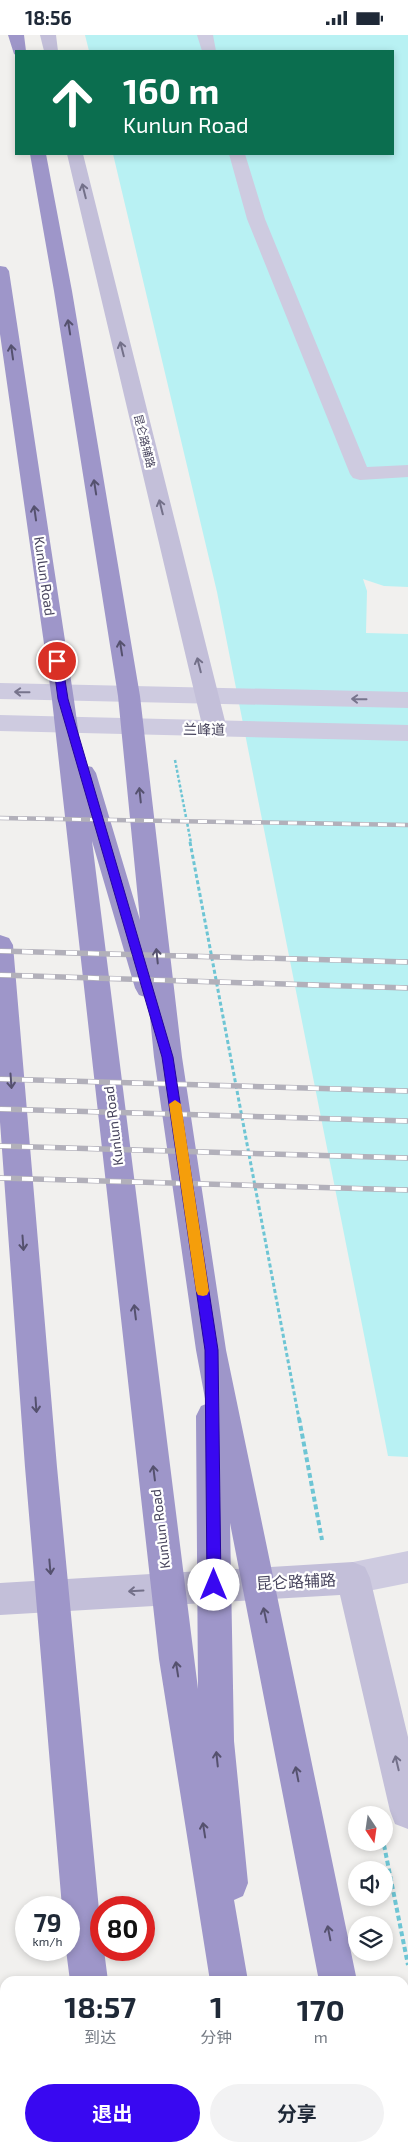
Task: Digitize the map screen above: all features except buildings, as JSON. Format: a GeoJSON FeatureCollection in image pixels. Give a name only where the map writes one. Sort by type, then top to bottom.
{"type":"FeatureCollection","features":[{"type":"Feature","properties":{"kind":"highway"},"geometry":{"type":"LineString","coordinates":[[38,155],[65,300],[129,696],[168,1057],[212,1350],[337,1976]]}},
{"type":"Feature","properties":{"kind":"highway","name":"Kunlun Road"},"geometry":{"type":"LineString","coordinates":[[0,271],[63,699],[176,1659],[228,1976]]}},
{"type":"Feature","properties":{"kind":"highway"},"geometry":{"type":"LineString","coordinates":[[63,699],[168,1057]]}},
{"type":"Feature","properties":{"kind":"highway"},"geometry":{"type":"LineString","coordinates":[[0,945],[41,1467],[82,1926],[88,1976]]}},
{"type":"Feature","properties":{"kind":"highway"},"geometry":{"type":"LineString","coordinates":[[212,1350],[216,1741],[239,1976]]}},
{"type":"Feature","properties":{"kind":"main road"},"geometry":{"type":"LineString","coordinates":[[48,35],[51,50]]}},
{"type":"Feature","properties":{"kind":"main road","name":"昆仑路辅路"},"geometry":{"type":"LineString","coordinates":[[74,155],[216,729]]}},
{"type":"Feature","properties":{"kind":"main road","name":"昆仑路辅路"},"geometry":{"type":"LineString","coordinates":[[0,1599],[352,1578],[408,1811]]}},
{"type":"Feature","properties":{"kind":"street"},"geometry":{"type":"LineString","coordinates":[[205,35],[209,50]]}},
{"type":"Feature","properties":{"kind":"street"},"geometry":{"type":"LineString","coordinates":[[238,155],[256,219],[360,474],[408,471]]}},
{"type":"Feature","properties":{"kind":"street"},"geometry":{"type":"LineString","coordinates":[[0,691],[408,701]]}},
{"type":"Feature","properties":{"kind":"street","name":"兰峰道"},"geometry":{"type":"LineString","coordinates":[[0,723],[408,733]]}},
{"type":"Feature","properties":{"kind":"street"},"geometry":{"type":"LineString","coordinates":[[352,1578],[408,1567]]}},
{"type":"Feature","properties":{"kind":"path"},"geometry":{"type":"LineString","coordinates":[[175,755],[307,1466]]}},
{"type":"Feature","properties":{"kind":"path"},"geometry":{"type":"LineString","coordinates":[[385,1851],[408,1965]]}},
{"type":"Feature","properties":{"kind":"shaded area"},"geometry":{"type":"Polygon","coordinates":[[[85,35],[408,35],[408,587],[384,586],[363,579],[367,591],[366,633],[408,634],[408,1457],[388,1456],[217,592],[113,155],[394,155],[394,50],[89,50],[85,35]]]}},
{"type":"Feature","properties":{"kind":"railway"},"geometry":{"type":"LineString","coordinates":[[0,818],[408,825]]}},
{"type":"Feature","properties":{"kind":"railway"},"geometry":{"type":"LineString","coordinates":[[0,951],[408,962]]}},
{"type":"Feature","properties":{"kind":"railway"},"geometry":{"type":"LineString","coordinates":[[0,975],[408,988]]}},
{"type":"Feature","properties":{"kind":"railway"},"geometry":{"type":"LineString","coordinates":[[0,1079],[408,1091]]}},
{"type":"Feature","properties":{"kind":"railway"},"geometry":{"type":"LineString","coordinates":[[0,1109],[408,1121]]}},
{"type":"Feature","properties":{"kind":"railway"},"geometry":{"type":"LineString","coordinates":[[0,1146],[408,1158]]}},
{"type":"Feature","properties":{"kind":"railway"},"geometry":{"type":"LineString","coordinates":[[0,1178],[408,1190]]}},
{"type":"Feature","properties":{"kind":"slow traffic"},"geometry":{"type":"LineString","coordinates":[[175,1104],[203,1291]]}},
{"type":"Feature","properties":{"kind":"route"},"geometry":{"type":"LineString","coordinates":[[57,661],[63,699],[168,1057],[212,1350],[214,1585]]}}]}
